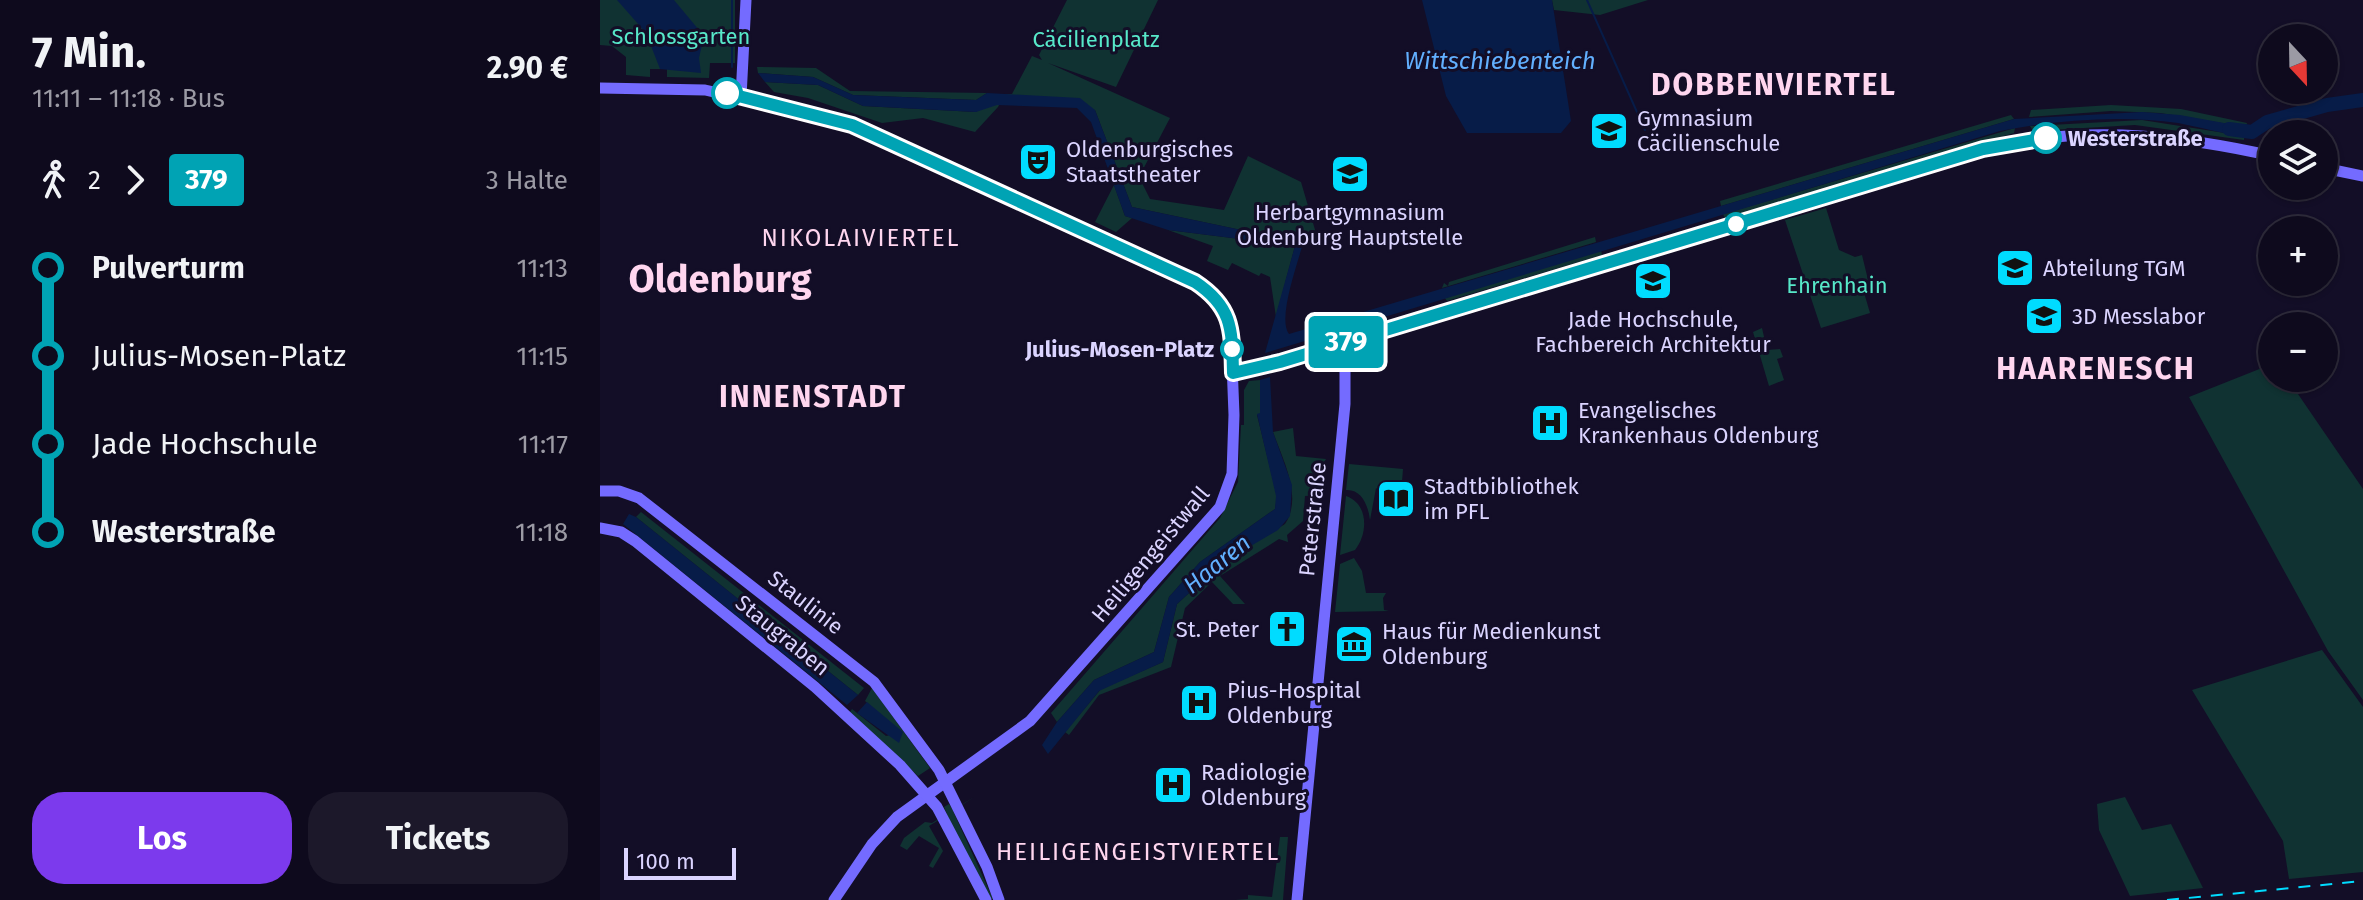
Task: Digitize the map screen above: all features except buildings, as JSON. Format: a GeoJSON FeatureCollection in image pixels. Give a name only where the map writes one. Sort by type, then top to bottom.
{"type":"FeatureCollection","features":[{"type":"Feature","properties":{"kind":"street"},"geometry":{"type":"LineString","coordinates":[[741,97],[746,0]]}},
{"type":"Feature","properties":{"kind":"street","name":"Heiligengeistwall"},"geometry":{"type":"LineString","coordinates":[[600,88],[705,90],[852,125],[1195,282],[1214,295],[1227,316],[1233,373],[1232,474],[1220,507],[1078,670],[1021,730],[944,781]]}},
{"type":"Feature","properties":{"kind":"street"},"geometry":{"type":"LineString","coordinates":[[1233,373],[1263,367],[2009,143],[2083,134],[2135,134],[2185,138],[2258,153]]}},
{"type":"Feature","properties":{"kind":"street"},"geometry":{"type":"LineString","coordinates":[[2338,171],[2363,176]]}},
{"type":"Feature","properties":{"kind":"street","name":"Peterstraße"},"geometry":{"type":"LineString","coordinates":[[1297,900],[1345,381],[1345,342]]}},
{"type":"Feature","properties":{"kind":"street","name":"Staulinie"},"geometry":{"type":"LineString","coordinates":[[606,490],[639,498],[857,666],[888,699],[944,781],[987,867],[999,900]]}},
{"type":"Feature","properties":{"kind":"street","name":"Staugraben"},"geometry":{"type":"LineString","coordinates":[[600,528],[628,536],[859,724],[926,794],[950,828],[986,900]]}},
{"type":"Feature","properties":{"kind":"street"},"geometry":{"type":"LineString","coordinates":[[834,900],[883,830],[944,781]]}},
{"type":"Feature","properties":{"kind":"green space","name":"Schlossgarten"},"geometry":{"type":"Polygon","coordinates":[[[600,0],[735,0],[735,63],[710,63],[709,78],[667,77],[667,69],[650,69],[650,77],[626,75],[626,57],[612,46],[600,45],[600,0]]]}},
{"type":"Feature","properties":{"kind":"green space","name":"Cäcilienplatz"},"geometry":{"type":"Polygon","coordinates":[[[1067,0],[1158,0],[1116,87],[1048,63],[1170,118],[1139,177],[1150,199],[1224,210],[1248,156],[1301,182],[1318,240],[1303,243],[1132,207],[1095,110],[1004,95],[998,107],[975,132],[923,118],[882,123],[808,98],[774,92],[765,82],[818,85],[863,106],[976,112],[1001,97],[997,94],[1012,94],[1032,56],[1042,60],[1039,55],[1067,0]]]}},
{"type":"Feature","properties":{"kind":"green space"},"geometry":{"type":"Polygon","coordinates":[[[1552,0],[1648,0],[1600,15],[1554,10],[1552,0]]]}},
{"type":"Feature","properties":{"kind":"green space"},"geometry":{"type":"Polygon","coordinates":[[[757,67],[816,68],[850,91],[987,93],[976,100],[853,95],[813,77],[758,73],[757,67]]]}},
{"type":"Feature","properties":{"kind":"green space"},"geometry":{"type":"Polygon","coordinates":[[[2111,105],[2181,109],[2247,123],[2246,127],[2160,113],[2111,111],[2029,117],[2031,110],[2111,105]]]}},
{"type":"Feature","properties":{"kind":"green space"},"geometry":{"type":"Polygon","coordinates":[[[2011,115],[2014,119],[1721,206],[1720,201],[2011,115]]]}},
{"type":"Feature","properties":{"kind":"green space"},"geometry":{"type":"Polygon","coordinates":[[[2142,120],[2244,136],[2244,140],[2135,125],[2033,131],[2030,126],[2142,120]]]}},
{"type":"Feature","properties":{"kind":"green space"},"geometry":{"type":"Polygon","coordinates":[[[2015,128],[2014,133],[1725,218],[1723,214],[2015,128]]]}},
{"type":"Feature","properties":{"kind":"green space"},"geometry":{"type":"Polygon","coordinates":[[[1114,185],[1125,216],[1132,218],[1116,232],[1095,222],[1114,185]]]}},
{"type":"Feature","properties":{"kind":"green space","name":"Ehrenhain"},"geometry":{"type":"Polygon","coordinates":[[[1826,208],[1839,250],[1855,257],[1862,255],[1870,288],[1865,296],[1870,313],[1821,328],[1785,220],[1826,208]]]}},
{"type":"Feature","properties":{"kind":"green space"},"geometry":{"type":"Polygon","coordinates":[[[1168,230],[1295,246],[1276,317],[1270,277],[1261,273],[1259,276],[1232,263],[1228,270],[1207,261],[1213,246],[1168,230]]]}},
{"type":"Feature","properties":{"kind":"green space"},"geometry":{"type":"Polygon","coordinates":[[[1595,237],[1596,242],[1442,288],[1444,283],[1448,286],[1449,282],[1595,237]]]}},
{"type":"Feature","properties":{"kind":"green space"},"geometry":{"type":"Polygon","coordinates":[[[1601,250],[1602,255],[1447,301],[1444,297],[1601,250]]]}},
{"type":"Feature","properties":{"kind":"green space"},"geometry":{"type":"Polygon","coordinates":[[[1762,328],[1767,350],[1780,349],[1783,357],[1777,359],[1784,380],[1769,386],[1753,332],[1762,328]]]}},
{"type":"Feature","properties":{"kind":"green space"},"geometry":{"type":"Polygon","coordinates":[[[2258,370],[2258,392],[2297,392],[2363,489],[2363,700],[2328,651],[2189,397],[2258,370]]]}},
{"type":"Feature","properties":{"kind":"green space"},"geometry":{"type":"Polygon","coordinates":[[[1260,380],[1260,414],[1257,415],[1277,496],[1275,509],[1200,562],[1169,597],[1154,652],[1094,680],[1057,722],[1051,713],[1220,518],[1238,482],[1244,390],[1249,381],[1260,380]]]}},
{"type":"Feature","properties":{"kind":"green space"},"geometry":{"type":"Polygon","coordinates":[[[1293,428],[1296,456],[1326,459],[1322,466],[1319,495],[1305,496],[1303,521],[1287,535],[1288,542],[1279,539],[1220,576],[1245,604],[1233,604],[1212,582],[1185,608],[1171,667],[1099,695],[1069,735],[1065,732],[1101,689],[1163,662],[1177,604],[1222,563],[1285,524],[1290,513],[1292,490],[1273,432],[1293,428]]]}},
{"type":"Feature","properties":{"kind":"green space"},"geometry":{"type":"Polygon","coordinates":[[[1349,464],[1403,469],[1401,494],[1382,493],[1376,488],[1370,520],[1363,499],[1356,492],[1346,490],[1349,464]]]}},
{"type":"Feature","properties":{"kind":"green space"},"geometry":{"type":"Polygon","coordinates":[[[1346,496],[1359,506],[1364,528],[1355,550],[1340,555],[1346,496]]]}},
{"type":"Feature","properties":{"kind":"green space"},"geometry":{"type":"Polygon","coordinates":[[[641,512],[864,688],[858,695],[636,517],[641,512]]]}},
{"type":"Feature","properties":{"kind":"green space"},"geometry":{"type":"Polygon","coordinates":[[[1354,558],[1362,571],[1366,593],[1386,593],[1384,610],[1389,611],[1335,612],[1340,564],[1354,558]]]}},
{"type":"Feature","properties":{"kind":"green space"},"geometry":{"type":"Polygon","coordinates":[[[2322,650],[2363,707],[2363,872],[2289,879],[2283,841],[2192,690],[2322,650]]]}},
{"type":"Feature","properties":{"kind":"green space"},"geometry":{"type":"Polygon","coordinates":[[[872,688],[930,768],[918,776],[850,712],[852,709],[886,736],[902,732],[865,701],[872,688]]]}},
{"type":"Feature","properties":{"kind":"green space"},"geometry":{"type":"Polygon","coordinates":[[[974,797],[953,811],[993,899],[990,900],[947,815],[929,826],[943,851],[933,868],[929,866],[939,848],[919,836],[907,850],[900,846],[904,838],[925,822],[932,823],[947,814],[944,807],[949,804],[953,810],[974,797]]]}},
{"type":"Feature","properties":{"kind":"green space"},"geometry":{"type":"Polygon","coordinates":[[[2125,797],[2142,830],[2171,824],[2203,888],[2130,896],[2099,830],[2097,804],[2125,797]]]}},
{"type":"Feature","properties":{"kind":"green space"},"geometry":{"type":"Polygon","coordinates":[[[1280,837],[1288,837],[1283,900],[1235,900],[1248,899],[1248,895],[1272,897],[1280,837]]]}},
{"type":"Feature","properties":{"kind":"water"},"geometry":{"type":"Polygon","coordinates":[[[617,0],[674,0],[704,36],[699,58],[701,73],[660,69],[646,33],[617,0]]]}},
{"type":"Feature","properties":{"kind":"water","name":"Wittschiebenteich"},"geometry":{"type":"Polygon","coordinates":[[[1422,0],[1552,0],[1571,121],[1561,133],[1467,133],[1446,96],[1422,0]]]}},
{"type":"Feature","properties":{"kind":"water"},"geometry":{"type":"Polygon","coordinates":[[[758,73],[813,77],[853,95],[976,100],[987,93],[1080,98],[1095,110],[1132,207],[1303,243],[1285,316],[1289,334],[2014,119],[2142,112],[2180,115],[2246,127],[2244,136],[2178,123],[2112,119],[2000,131],[1265,353],[1295,246],[1168,230],[1125,216],[1091,122],[1077,108],[997,105],[976,112],[863,106],[818,85],[765,82],[758,73]]]}},
{"type":"Feature","properties":{"kind":"water"},"geometry":{"type":"Polygon","coordinates":[[[1270,377],[1273,432],[1292,485],[1290,516],[1278,530],[1222,563],[1177,604],[1163,662],[1099,691],[1048,754],[1042,745],[1057,722],[1094,680],[1154,652],[1169,597],[1200,562],[1275,509],[1276,496],[1257,414],[1260,413],[1260,380],[1270,377]]]}},
{"type":"Feature","properties":{"kind":"water"},"geometry":{"type":"Polygon","coordinates":[[[629,514],[858,695],[847,705],[623,524],[629,514]]]}},
{"type":"Feature","properties":{"kind":"water"},"geometry":{"type":"Polygon","coordinates":[[[867,702],[903,732],[899,743],[857,713],[867,702]]]}},
{"type":"Feature","properties":{"kind":"waterway"},"geometry":{"type":"LineString","coordinates":[[732,0],[732,67]]}},
{"type":"Feature","properties":{"kind":"waterway"},"geometry":{"type":"LineString","coordinates":[[1587,0],[1645,130]]}},
{"type":"Feature","properties":{"kind":"waterway","name":"Haaren"},"geometry":{"type":"LineString","coordinates":[[2229,129],[2252,132],[2267,122],[2327,105],[2363,100]]}},
{"type":"Feature","properties":{"kind":"railway"},"geometry":{"type":"LineString","coordinates":[[2167,900],[2363,881]]}},
{"type":"Feature","properties":{"kind":"bus line","name":"379"},"geometry":{"type":"LineString","coordinates":[[727,93],[827,116],[887,139],[1195,282],[1222,304],[1229,325],[1233,373],[1280,362],[1983,149],[2046,138]]}},
{"type":"Feature","properties":{"kind":"place","name":"Gymnasium Cäcilienschule"},"geometry":{"type":"Point","coordinates":[1609,131]}},
{"type":"Feature","properties":{"kind":"place","name":"Westerstraße"},"geometry":{"type":"Point","coordinates":[2046,138]}},
{"type":"Feature","properties":{"kind":"place","name":"Oldenburgisches Staatstheater"},"geometry":{"type":"Point","coordinates":[1038,162]}},
{"type":"Feature","properties":{"kind":"place","name":"Herbartgymnasium Oldenburg Hauptstelle"},"geometry":{"type":"Point","coordinates":[1350,174]}},
{"type":"Feature","properties":{"kind":"place","name":"Abteilung TGM"},"geometry":{"type":"Point","coordinates":[2015,268]}},
{"type":"Feature","properties":{"kind":"place","name":"Jade Hochschule, Fachbereich Architektur"},"geometry":{"type":"Point","coordinates":[1653,281]}},
{"type":"Feature","properties":{"kind":"place","name":"3D Messlabor"},"geometry":{"type":"Point","coordinates":[2044,316]}},
{"type":"Feature","properties":{"kind":"place","name":"Julius-Mosen-Platz"},"geometry":{"type":"Point","coordinates":[1232,349]}},
{"type":"Feature","properties":{"kind":"place","name":"Evangelisches Krankenhaus Oldenburg"},"geometry":{"type":"Point","coordinates":[1550,423]}},
{"type":"Feature","properties":{"kind":"place","name":"Stadtbibliothek im PFL"},"geometry":{"type":"Point","coordinates":[1396,499]}},
{"type":"Feature","properties":{"kind":"place","name":"St. Peter"},"geometry":{"type":"Point","coordinates":[1287,629]}},
{"type":"Feature","properties":{"kind":"place","name":"Haus für Medienkunst Oldenburg"},"geometry":{"type":"Point","coordinates":[1354,644]}},
{"type":"Feature","properties":{"kind":"place","name":"Pius-Hospital Oldenburg"},"geometry":{"type":"Point","coordinates":[1199,703]}},
{"type":"Feature","properties":{"kind":"place","name":"Radiologie Oldenburg"},"geometry":{"type":"Point","coordinates":[1173,785]}},
{"type":"Feature","properties":{"kind":"district","name":"DOBBENVIERTEL"},"geometry":{"type":"Point","coordinates":[1774,85]}},
{"type":"Feature","properties":{"kind":"district","name":"NIKOLAIVIERTEL"},"geometry":{"type":"Point","coordinates":[861,238]}},
{"type":"Feature","properties":{"kind":"district","name":"Oldenburg"},"geometry":{"type":"Point","coordinates":[720,279]}},
{"type":"Feature","properties":{"kind":"district","name":"HAARENESCH"},"geometry":{"type":"Point","coordinates":[2096,369]}},
{"type":"Feature","properties":{"kind":"district","name":"INNENSTADT"},"geometry":{"type":"Point","coordinates":[813,397]}},
{"type":"Feature","properties":{"kind":"district","name":"HEILIGENGEISTVIERTEL"},"geometry":{"type":"Point","coordinates":[1138,852]}}]}
